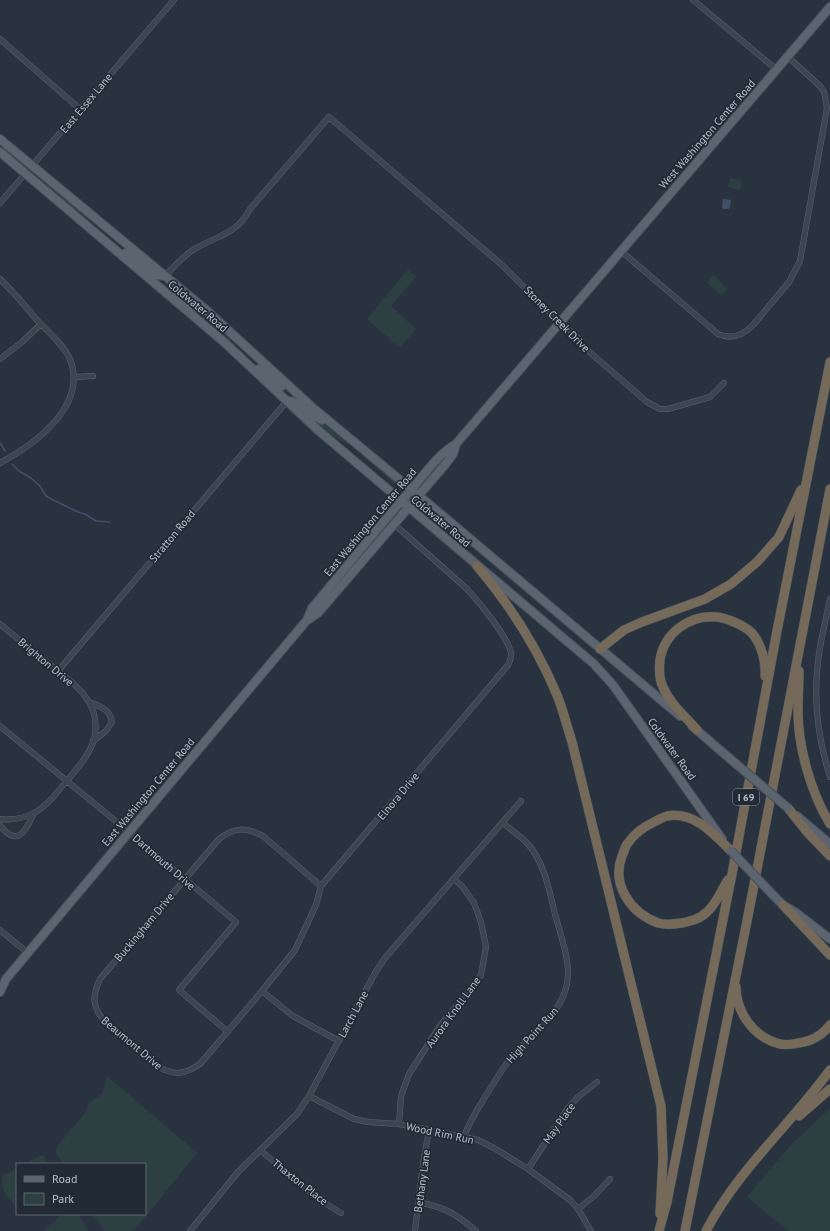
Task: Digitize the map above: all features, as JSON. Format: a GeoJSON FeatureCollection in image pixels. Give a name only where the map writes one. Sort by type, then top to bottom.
{"type":"FeatureCollection","features":[{"type":"Feature","properties":{"kind":"highway","name":"I 69"},"geometry":{"type":"LineString","coordinates":[[659,1231],[667,1202],[732,874],[815,433],[830,362]]}},
{"type":"Feature","properties":{"kind":"highway"},"geometry":{"type":"LineString","coordinates":[[600,649],[624,630],[705,599],[731,584],[757,562],[779,537],[796,501],[810,464]]}},
{"type":"Feature","properties":{"kind":"highway","name":"I 69"},"geometry":{"type":"LineString","coordinates":[[685,1231],[748,916],[830,490]]}},
{"type":"Feature","properties":{"kind":"highway"},"geometry":{"type":"LineString","coordinates":[[477,566],[499,591],[530,639],[557,696],[572,742],[661,1106],[663,1158],[659,1231]]}},
{"type":"Feature","properties":{"kind":"highway"},"geometry":{"type":"LineString","coordinates":[[696,730],[672,703],[662,686],[659,670],[661,655],[667,640],[681,625],[697,618],[717,617],[738,623],[752,633],[762,650],[766,673],[765,697]]}},
{"type":"Feature","properties":{"kind":"highway"},"geometry":{"type":"LineString","coordinates":[[800,642],[798,712],[801,743],[809,776],[822,811],[830,824]]}},
{"type":"Feature","properties":{"kind":"highway"},"geometry":{"type":"LineString","coordinates":[[788,808],[807,832],[830,856]]}},
{"type":"Feature","properties":{"kind":"highway"},"geometry":{"type":"LineString","coordinates":[[731,851],[713,830],[691,818],[667,816],[642,828],[627,844],[620,862],[619,878],[623,893],[631,906],[643,916],[659,924],[684,923],[706,914],[717,901],[732,874]]}},
{"type":"Feature","properties":{"kind":"highway"},"geometry":{"type":"LineString","coordinates":[[783,905],[830,955]]}},
{"type":"Feature","properties":{"kind":"highway"},"geometry":{"type":"LineString","coordinates":[[736,970],[736,997],[742,1014],[751,1028],[765,1038],[780,1044],[798,1044],[814,1038],[827,1029],[830,1025]]}},
{"type":"Feature","properties":{"kind":"highway"},"geometry":{"type":"LineString","coordinates":[[706,1231],[715,1213],[830,1070]]}},
{"type":"Feature","properties":{"kind":"highway"},"geometry":{"type":"LineString","coordinates":[[765,1149],[830,1089]]}},
{"type":"Feature","properties":{"kind":"main road","name":"West Washington Center Road"},"geometry":{"type":"LineString","coordinates":[[600,276],[830,7]]}},
{"type":"Feature","properties":{"kind":"main road","name":"Coldwater Road"},"geometry":{"type":"LineString","coordinates":[[0,138],[205,309],[332,424],[411,489],[830,844]]}},
{"type":"Feature","properties":{"kind":"main road"},"geometry":{"type":"LineString","coordinates":[[0,145],[22,164],[29,166],[33,165]]}},
{"type":"Feature","properties":{"kind":"main road","name":"Coldwater Road"},"geometry":{"type":"LineString","coordinates":[[0,152],[251,367],[319,431],[408,508],[594,664],[613,686],[713,830]]}},
{"type":"Feature","properties":{"kind":"main road"},"geometry":{"type":"LineString","coordinates":[[25,174],[32,174],[44,184],[62,194],[68,194]]}},
{"type":"Feature","properties":{"kind":"main road"},"geometry":{"type":"LineString","coordinates":[[94,232],[103,233],[124,247],[129,246]]}},
{"type":"Feature","properties":{"kind":"main road"},"geometry":{"type":"LineString","coordinates":[[112,247],[116,247],[156,275],[165,276]]}},
{"type":"Feature","properties":{"kind":"main road","name":"East Washington Center Road"},"geometry":{"type":"LineString","coordinates":[[307,620],[318,613],[419,496],[444,466],[452,454],[456,444],[600,276]]}},
{"type":"Feature","properties":{"kind":"main road"},"geometry":{"type":"LineString","coordinates":[[157,285],[166,288],[180,299],[199,309],[205,309]]}},
{"type":"Feature","properties":{"kind":"main road"},"geometry":{"type":"LineString","coordinates":[[251,367],[256,367],[288,390],[295,391]]}},
{"type":"Feature","properties":{"kind":"main road"},"geometry":{"type":"LineString","coordinates":[[287,401],[290,400],[297,403],[307,412],[326,423],[332,424]]}},
{"type":"Feature","properties":{"kind":"main road","name":"East Washington Center Road"},"geometry":{"type":"LineString","coordinates":[[0,992],[3,981],[307,620],[312,608],[401,501],[436,460],[447,449],[456,444]]}},
{"type":"Feature","properties":{"kind":"main road"},"geometry":{"type":"LineString","coordinates":[[731,851],[783,905],[795,912],[830,939]]}},
{"type":"Feature","properties":{"kind":"street"},"geometry":{"type":"LineString","coordinates":[[693,0],[776,70]]}},
{"type":"Feature","properties":{"kind":"street","name":"East Essex Lane"},"geometry":{"type":"LineString","coordinates":[[0,203],[81,110],[123,58],[173,2]]}},
{"type":"Feature","properties":{"kind":"street"},"geometry":{"type":"LineString","coordinates":[[0,39],[81,110]]}},
{"type":"Feature","properties":{"kind":"street"},"geometry":{"type":"LineString","coordinates":[[621,251],[718,334],[728,337],[738,336],[754,324],[789,282],[800,260],[827,108],[824,92],[820,86],[788,57]]}},
{"type":"Feature","properties":{"kind":"street","name":"Stoney Creek Drive"},"geometry":{"type":"LineString","coordinates":[[165,276],[193,250],[224,235],[241,222],[250,209],[328,117],[384,163],[502,265],[578,338],[578,342],[647,402],[660,409],[668,409],[710,397],[724,383]]}},
{"type":"Feature","properties":{"kind":"street"},"geometry":{"type":"LineString","coordinates":[[0,279],[57,341],[69,359],[74,377],[71,395],[62,413],[44,433],[21,452],[0,463]]}},
{"type":"Feature","properties":{"kind":"street"},"geometry":{"type":"LineString","coordinates":[[0,359],[22,342],[41,324]]}},
{"type":"Feature","properties":{"kind":"street"},"geometry":{"type":"LineString","coordinates":[[74,377],[93,376]]}},
{"type":"Feature","properties":{"kind":"street","name":"Stratton Road"},"geometry":{"type":"LineString","coordinates":[[58,671],[287,401]]}},
{"type":"Feature","properties":{"kind":"street","name":"Elnora Drive"},"geometry":{"type":"LineString","coordinates":[[178,1074],[190,1071],[200,1064],[295,950],[316,904],[321,886],[508,665],[512,655],[507,641],[471,593],[394,524]]}},
{"type":"Feature","properties":{"kind":"street"},"geometry":{"type":"LineString","coordinates":[[830,599],[818,662],[816,691],[822,751],[830,777]]}},
{"type":"Feature","properties":{"kind":"street","name":"Brighton Drive"},"geometry":{"type":"LineString","coordinates":[[0,624],[81,691],[89,702],[95,718],[96,726],[93,741],[83,761],[51,800],[33,814]]}},
{"type":"Feature","properties":{"kind":"street","name":"Brighton Drive"},"geometry":{"type":"LineString","coordinates":[[89,702],[107,711],[110,714],[112,722],[106,731],[93,741]]}},
{"type":"Feature","properties":{"kind":"street","name":"Dartmouth Drive"},"geometry":{"type":"LineString","coordinates":[[0,726],[236,922],[179,990],[227,1031]]}},
{"type":"Feature","properties":{"kind":"street","name":"Larch Lane"},"geometry":{"type":"LineString","coordinates":[[190,1231],[238,1172],[297,1114],[309,1096],[375,973],[385,958],[521,801]]}},
{"type":"Feature","properties":{"kind":"street"},"geometry":{"type":"LineString","coordinates":[[0,819],[20,818],[33,814]]}},
{"type":"Feature","properties":{"kind":"street"},"geometry":{"type":"LineString","coordinates":[[0,825],[9,834],[16,836],[22,834],[27,828],[33,814]]}},
{"type":"Feature","properties":{"kind":"street","name":"High Point Run"},"geometry":{"type":"LineString","coordinates":[[464,1137],[468,1125],[500,1072],[559,1006],[566,990],[568,976],[566,959],[546,877],[538,857],[528,844],[503,823]]}},
{"type":"Feature","properties":{"kind":"street","name":"Buckingham Drive"},"geometry":{"type":"LineString","coordinates":[[94,1003],[95,991],[100,980],[184,879],[219,839],[229,832],[241,829],[252,831],[263,836],[321,886]]}},
{"type":"Feature","properties":{"kind":"street","name":"Aurora Knoll Lane"},"geometry":{"type":"LineString","coordinates":[[399,1124],[401,1096],[409,1074],[448,1014],[466,996],[481,975],[486,947],[481,922],[474,903],[462,886],[454,879]]}},
{"type":"Feature","properties":{"kind":"street"},"geometry":{"type":"LineString","coordinates":[[0,930],[28,952]]}},
{"type":"Feature","properties":{"kind":"street"},"geometry":{"type":"LineString","coordinates":[[262,991],[293,1016],[339,1041]]}},
{"type":"Feature","properties":{"kind":"street","name":"Beaumont Drive"},"geometry":{"type":"LineString","coordinates":[[94,1003],[97,1013],[104,1021],[157,1066],[167,1072],[178,1074]]}},
{"type":"Feature","properties":{"kind":"street","name":"May Place"},"geometry":{"type":"LineString","coordinates":[[528,1169],[568,1108],[578,1097],[597,1082]]}},
{"type":"Feature","properties":{"kind":"street","name":"Wood Rim Run"},"geometry":{"type":"LineString","coordinates":[[309,1096],[354,1119],[368,1122],[399,1124],[478,1140],[528,1169],[570,1200],[591,1231]]}},
{"type":"Feature","properties":{"kind":"street","name":"Bethany Lane"},"geometry":{"type":"LineString","coordinates":[[415,1231],[430,1130]]}},
{"type":"Feature","properties":{"kind":"street","name":"Thaxton Place"},"geometry":{"type":"LineString","coordinates":[[260,1150],[318,1199],[340,1213]]}},
{"type":"Feature","properties":{"kind":"street"},"geometry":{"type":"LineString","coordinates":[[578,1210],[610,1179]]}},
{"type":"Feature","properties":{"kind":"street"},"geometry":{"type":"LineString","coordinates":[[419,1202],[440,1207],[453,1213],[476,1231]]}},
{"type":"Feature","properties":{"kind":"green space"},"geometry":{"type":"Polygon","coordinates":[[[730,178],[742,181],[740,190],[728,187],[730,178]]]}},
{"type":"Feature","properties":{"kind":"green space"},"geometry":{"type":"Polygon","coordinates":[[[49,188],[75,207],[89,222],[49,188]]]}},
{"type":"Feature","properties":{"kind":"green space"},"geometry":{"type":"Polygon","coordinates":[[[408,270],[416,277],[391,306],[416,329],[401,346],[396,345],[367,319],[408,270]]]}},
{"type":"Feature","properties":{"kind":"green space"},"geometry":{"type":"Polygon","coordinates":[[[714,275],[727,289],[721,295],[707,283],[714,275]]]}},
{"type":"Feature","properties":{"kind":"green space"},"geometry":{"type":"Polygon","coordinates":[[[183,303],[203,314],[232,339],[231,341],[220,335],[183,303]]]}},
{"type":"Feature","properties":{"kind":"green space"},"geometry":{"type":"Polygon","coordinates":[[[310,416],[330,428],[400,485],[398,487],[353,447],[327,433],[310,416]]]}},
{"type":"Feature","properties":{"kind":"green space"},"geometry":{"type":"Polygon","coordinates":[[[107,1076],[197,1153],[137,1227],[132,1231],[104,1231],[94,1215],[146,1215],[146,1163],[62,1163],[55,1152],[58,1145],[84,1114],[90,1102],[102,1094],[107,1076]]]}},
{"type":"Feature","properties":{"kind":"green space"},"geometry":{"type":"Polygon","coordinates":[[[830,1108],[830,1231],[788,1231],[747,1197],[791,1145],[830,1108]]]}},
{"type":"Feature","properties":{"kind":"green space"},"geometry":{"type":"Polygon","coordinates":[[[41,1155],[44,1156],[47,1163],[26,1163],[41,1155]]]}},
{"type":"Feature","properties":{"kind":"green space"},"geometry":{"type":"Polygon","coordinates":[[[16,1169],[16,1206],[5,1193],[2,1176],[16,1169]]]}},
{"type":"Feature","properties":{"kind":"green space"},"geometry":{"type":"Polygon","coordinates":[[[62,1215],[79,1215],[89,1231],[43,1231],[62,1215]]]}},
{"type":"Feature","properties":{"kind":"water"},"geometry":{"type":"Polygon","coordinates":[[[723,199],[731,200],[730,208],[723,209],[723,199]]]}},
{"type":"Feature","properties":{"kind":"waterway"},"geometry":{"type":"LineString","coordinates":[[0,443],[5,451]]}},
{"type":"Feature","properties":{"kind":"waterway"},"geometry":{"type":"LineString","coordinates":[[12,464],[19,471],[39,485],[46,496],[51,499],[85,514],[96,521],[110,522]]}}]}
